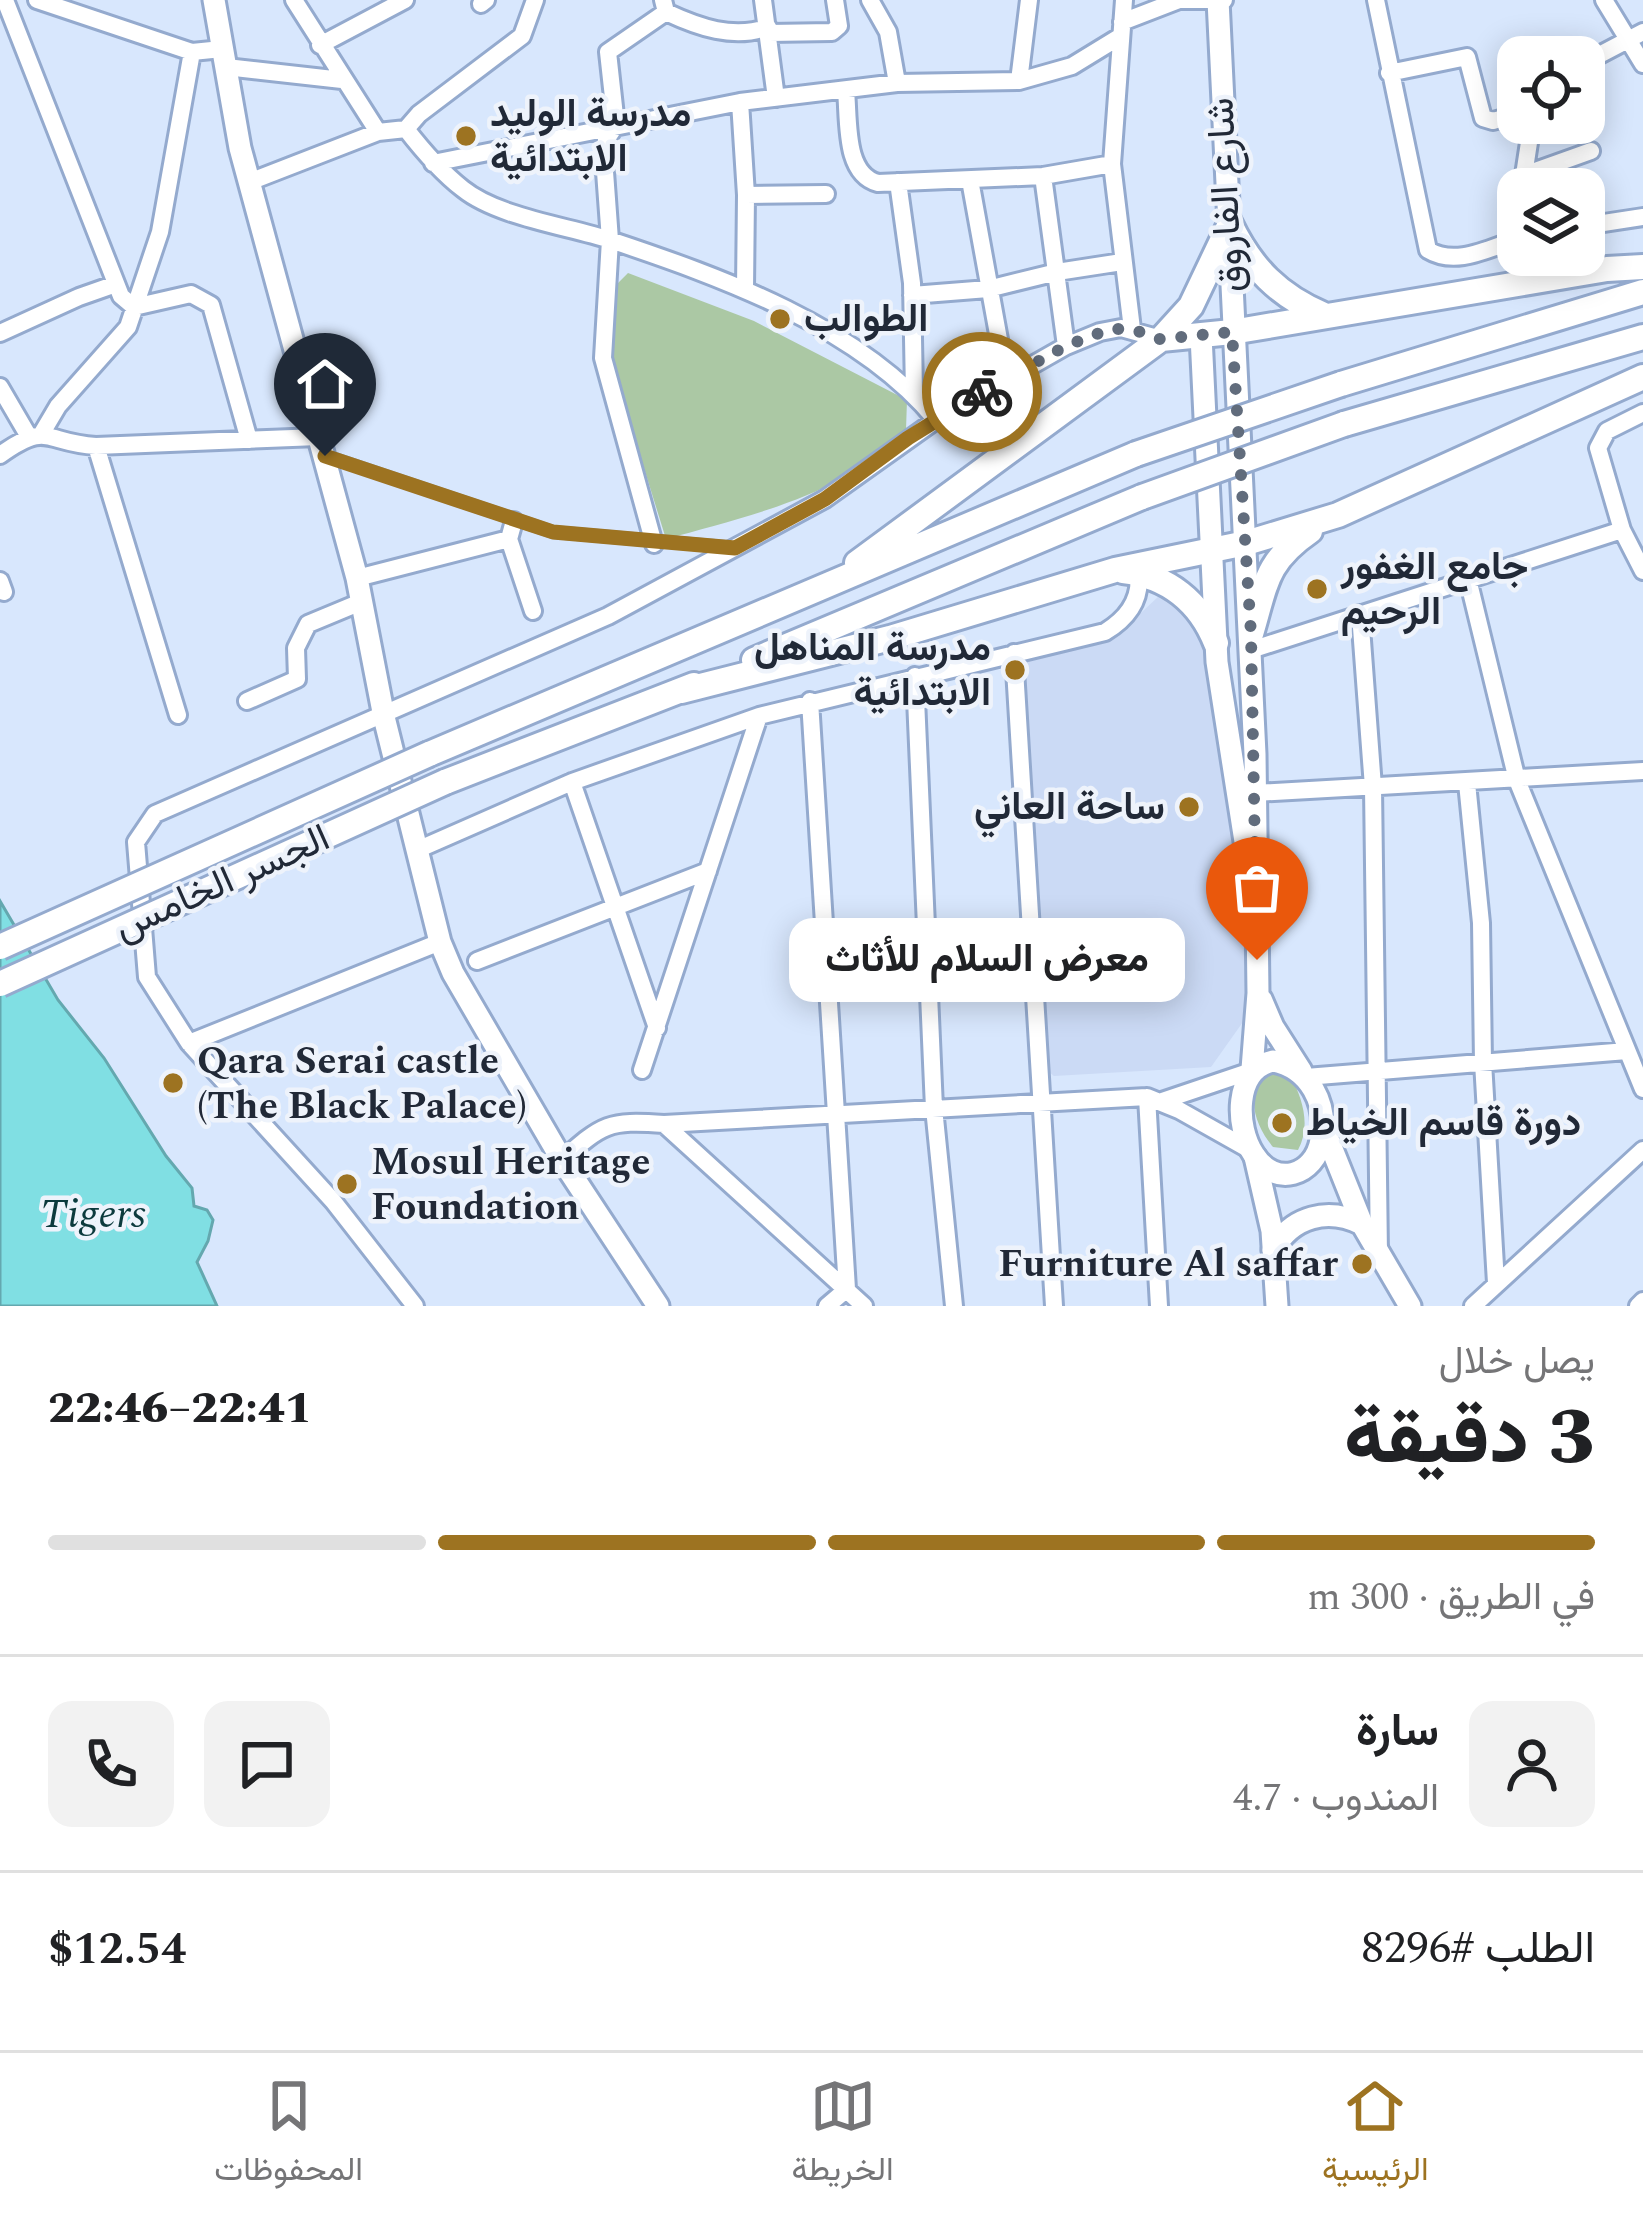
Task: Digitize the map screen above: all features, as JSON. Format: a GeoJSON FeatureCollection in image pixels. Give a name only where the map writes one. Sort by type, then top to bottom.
{"type":"FeatureCollection","features":[{"type":"Feature","properties":{"kind":"main road"},"geometry":{"type":"LineString","coordinates":[[214,0],[249,182],[357,578],[384,717],[440,942],[453,973],[562,1160],[654,1305]]}},
{"type":"Feature","properties":{"kind":"main road","name":"شارع الفاروق"},"geometry":{"type":"LineString","coordinates":[[1220,0],[1220,101],[1230,224],[1255,793],[1258,993],[1251,1070],[1242,1102],[1267,1201],[1277,1306]]}},
{"type":"Feature","properties":{"kind":"main road"},"geometry":{"type":"LineString","coordinates":[[1230,224],[1267,280],[1324,315]]}},
{"type":"Feature","properties":{"kind":"main road"},"geometry":{"type":"LineString","coordinates":[[827,586],[1160,339],[1191,306],[1230,224]]}},
{"type":"Feature","properties":{"kind":"main road"},"geometry":{"type":"LineString","coordinates":[[1160,339],[1232,332],[1643,267]]}},
{"type":"Feature","properties":{"kind":"main road"},"geometry":{"type":"LineString","coordinates":[[827,586],[1136,454],[1341,384],[1643,292]]}},
{"type":"Feature","properties":{"kind":"main road","name":"شارع الفاروق"},"geometry":{"type":"LineString","coordinates":[[1201,335],[1223,721],[1256,893]]}},
{"type":"Feature","properties":{"kind":"main road"},"geometry":{"type":"LineString","coordinates":[[681,691],[1142,497],[1344,424],[1643,337]]}},
{"type":"Feature","properties":{"kind":"main road"},"geometry":{"type":"LineString","coordinates":[[681,691],[1246,543],[1338,514],[1643,377]]}},
{"type":"Feature","properties":{"kind":"main road"},"geometry":{"type":"LineString","coordinates":[[1251,642],[1280,552],[1338,514]]}},
{"type":"Feature","properties":{"kind":"main road"},"geometry":{"type":"LineString","coordinates":[[1126,571],[1168,584],[1192,603],[1216,644]]}},
{"type":"Feature","properties":{"kind":"main road","name":"الجسر الخامس"},"geometry":{"type":"LineString","coordinates":[[0,947],[430,754],[827,586]]}},
{"type":"Feature","properties":{"kind":"main road","name":"الجسر الخامس"},"geometry":{"type":"LineString","coordinates":[[0,984],[445,782],[681,691]]}},
{"type":"Feature","properties":{"kind":"main road","name":"شارع الفاروق"},"geometry":{"type":"LineString","coordinates":[[1258,993],[1319,1103],[1322,1126],[1362,1224],[1410,1306]]}},
{"type":"Feature","properties":{"kind":"main road"},"geometry":{"type":"LineString","coordinates":[[1251,1070],[1273,1061],[1304,1076]]}},
{"type":"Feature","properties":{"kind":"main road"},"geometry":{"type":"LineString","coordinates":[[1252,1154],[1280,1174],[1302,1172],[1319,1149],[1322,1126]]}},
{"type":"Feature","properties":{"kind":"main road"},"geometry":{"type":"LineString","coordinates":[[1274,1250],[1287,1232],[1317,1216],[1340,1216],[1362,1224]]}},
{"type":"Feature","properties":{"kind":"street"},"geometry":{"type":"LineString","coordinates":[[5,0],[121,296],[134,307]]}},
{"type":"Feature","properties":{"kind":"street"},"geometry":{"type":"LineString","coordinates":[[37,0],[192,52],[342,80]]}},
{"type":"Feature","properties":{"kind":"street"},"geometry":{"type":"LineString","coordinates":[[294,0],[378,132]]}},
{"type":"Feature","properties":{"kind":"street"},"geometry":{"type":"LineString","coordinates":[[320,44],[405,0]]}},
{"type":"Feature","properties":{"kind":"street"},"geometry":{"type":"LineString","coordinates":[[249,182],[378,132],[406,129],[522,36],[535,0]]}},
{"type":"Feature","properties":{"kind":"street"},"geometry":{"type":"LineString","coordinates":[[763,0],[776,98]]}},
{"type":"Feature","properties":{"kind":"street"},"geometry":{"type":"LineString","coordinates":[[653,544],[603,358],[610,240],[604,158],[606,140],[616,125],[608,52],[664,6],[692,24],[720,30],[832,32],[839,26],[835,0]]}},
{"type":"Feature","properties":{"kind":"street"},"geometry":{"type":"LineString","coordinates":[[870,0],[888,32],[897,83]]}},
{"type":"Feature","properties":{"kind":"street"},"geometry":{"type":"LineString","coordinates":[[1019,81],[1030,0]]}},
{"type":"Feature","properties":{"kind":"street"},"geometry":{"type":"LineString","coordinates":[[1124,0],[1112,164],[1132,329]]}},
{"type":"Feature","properties":{"kind":"street"},"geometry":{"type":"LineString","coordinates":[[433,163],[740,102],[897,83],[1019,81],[1072,66],[1122,29],[1179,0],[1220,0]]}},
{"type":"Feature","properties":{"kind":"street"},"geometry":{"type":"LineString","coordinates":[[1376,0],[1428,250],[1441,258],[1457,259],[1497,246]]}},
{"type":"Feature","properties":{"kind":"street"},"geometry":{"type":"LineString","coordinates":[[1604,0],[1636,35],[1643,64]]}},
{"type":"Feature","properties":{"kind":"street"},"geometry":{"type":"LineString","coordinates":[[1605,52],[1636,35]]}},
{"type":"Feature","properties":{"kind":"street"},"geometry":{"type":"LineString","coordinates":[[0,454],[35,434],[128,327],[160,232],[192,52]]}},
{"type":"Feature","properties":{"kind":"street"},"geometry":{"type":"LineString","coordinates":[[1389,74],[1467,57],[1483,118],[1497,121]]}},
{"type":"Feature","properties":{"kind":"street"},"geometry":{"type":"LineString","coordinates":[[846,91],[856,170],[866,179],[1043,176],[1112,164]]}},
{"type":"Feature","properties":{"kind":"street"},"geometry":{"type":"LineString","coordinates":[[740,102],[745,289]]}},
{"type":"Feature","properties":{"kind":"street"},"geometry":{"type":"LineString","coordinates":[[406,129],[433,163],[465,191],[745,289],[859,350],[914,393],[936,420]]}},
{"type":"Feature","properties":{"kind":"street"},"geometry":{"type":"LineString","coordinates":[[1555,168],[1592,151]]}},
{"type":"Feature","properties":{"kind":"street"},"geometry":{"type":"LineString","coordinates":[[1043,176],[1066,346]]}},
{"type":"Feature","properties":{"kind":"street"},"geometry":{"type":"LineString","coordinates":[[970,180],[1006,378]]}},
{"type":"Feature","properties":{"kind":"street"},"geometry":{"type":"LineString","coordinates":[[898,182],[912,295],[914,393]]}},
{"type":"Feature","properties":{"kind":"street"},"geometry":{"type":"LineString","coordinates":[[746,195],[826,194]]}},
{"type":"Feature","properties":{"kind":"street"},"geometry":{"type":"LineString","coordinates":[[1605,223],[1643,218]]}},
{"type":"Feature","properties":{"kind":"street"},"geometry":{"type":"LineString","coordinates":[[912,295],[988,289],[1122,262]]}},
{"type":"Feature","properties":{"kind":"street"},"geometry":{"type":"LineString","coordinates":[[0,333],[116,284]]}},
{"type":"Feature","properties":{"kind":"street"},"geometry":{"type":"LineString","coordinates":[[134,307],[191,294],[212,305],[249,440]]}},
{"type":"Feature","properties":{"kind":"street"},"geometry":{"type":"LineString","coordinates":[[415,1306],[333,1201],[189,1043],[147,976],[136,842],[155,814],[608,616],[825,499],[936,420],[1066,346],[1110,329],[1132,329],[1160,339]]}},
{"type":"Feature","properties":{"kind":"street"},"geometry":{"type":"LineString","coordinates":[[0,387],[35,434],[72,445],[249,440],[321,446]]}},
{"type":"Feature","properties":{"kind":"street"},"geometry":{"type":"LineString","coordinates":[[1643,413],[1607,431],[1598,448],[1622,530],[1643,571]]}},
{"type":"Feature","properties":{"kind":"street"},"geometry":{"type":"LineString","coordinates":[[97,446],[178,715]]}},
{"type":"Feature","properties":{"kind":"street"},"geometry":{"type":"LineString","coordinates":[[357,578],[512,530],[533,611]]}},
{"type":"Feature","properties":{"kind":"street"},"geometry":{"type":"LineString","coordinates":[[1251,642],[1360,614],[1622,530]]}},
{"type":"Feature","properties":{"kind":"street"},"geometry":{"type":"LineString","coordinates":[[416,850],[572,782],[759,716],[1091,636],[1118,624],[1136,600],[1126,571]]}},
{"type":"Feature","properties":{"kind":"street"},"geometry":{"type":"LineString","coordinates":[[1468,579],[1517,780],[1643,1089]]}},
{"type":"Feature","properties":{"kind":"street"},"geometry":{"type":"LineString","coordinates":[[247,701],[297,680],[296,648],[308,624],[361,602]]}},
{"type":"Feature","properties":{"kind":"street"},"geometry":{"type":"LineString","coordinates":[[1360,614],[1373,787],[1379,1255]]}},
{"type":"Feature","properties":{"kind":"street"},"geometry":{"type":"LineString","coordinates":[[1014,653],[1054,1306]]}},
{"type":"Feature","properties":{"kind":"street"},"geometry":{"type":"LineString","coordinates":[[915,676],[934,1108],[954,1306]]}},
{"type":"Feature","properties":{"kind":"street"},"geometry":{"type":"LineString","coordinates":[[810,701],[847,1289]]}},
{"type":"Feature","properties":{"kind":"street"},"geometry":{"type":"LineString","coordinates":[[642,1070],[759,716]]}},
{"type":"Feature","properties":{"kind":"street"},"geometry":{"type":"LineString","coordinates":[[1255,793],[1643,771]]}},
{"type":"Feature","properties":{"kind":"street"},"geometry":{"type":"LineString","coordinates":[[572,782],[657,1028]]}},
{"type":"Feature","properties":{"kind":"street"},"geometry":{"type":"LineString","coordinates":[[1468,783],[1480,923],[1496,1282]]}},
{"type":"Feature","properties":{"kind":"street"},"geometry":{"type":"LineString","coordinates":[[477,961],[708,871]]}},
{"type":"Feature","properties":{"kind":"street"},"geometry":{"type":"LineString","coordinates":[[189,1043],[440,942]]}},
{"type":"Feature","properties":{"kind":"street"},"geometry":{"type":"LineString","coordinates":[[1304,1076],[1627,1051]]}},
{"type":"Feature","properties":{"kind":"street"},"geometry":{"type":"LineString","coordinates":[[562,1160],[600,1127],[632,1122],[1155,1099],[1251,1070]]}},
{"type":"Feature","properties":{"kind":"street"},"geometry":{"type":"LineString","coordinates":[[1155,1099],[1252,1154]]}},
{"type":"Feature","properties":{"kind":"street"},"geometry":{"type":"LineString","coordinates":[[1155,1099],[1159,1306]]}},
{"type":"Feature","properties":{"kind":"street"},"geometry":{"type":"LineString","coordinates":[[664,1124],[864,1306]]}},
{"type":"Feature","properties":{"kind":"street"},"geometry":{"type":"LineString","coordinates":[[1473,1306],[1643,1150]]}},
{"type":"Feature","properties":{"kind":"street"},"geometry":{"type":"LineString","coordinates":[[827,1306],[847,1289]]}},
{"type":"Feature","properties":{"kind":"lane"},"geometry":{"type":"LineString","coordinates":[[321,446],[512,530],[735,548]]}},
{"type":"Feature","properties":{"kind":"shaded area"},"geometry":{"type":"Polygon","coordinates":[[[628,273],[754,321],[907,400],[906,430],[883,452],[826,487],[762,512],[666,539],[611,362],[617,284],[628,273]]]}},
{"type":"Feature","properties":{"kind":"shaded area"},"geometry":{"type":"Polygon","coordinates":[[[1176,580],[1207,639],[1245,900],[1245,1019],[1211,1067],[1054,1076],[1048,1071],[1021,659],[1126,627],[1176,580]]]}},
{"type":"Feature","properties":{"kind":"shaded area"},"geometry":{"type":"Polygon","coordinates":[[[1273,1069],[1290,1075],[1302,1103],[1305,1122],[1298,1150],[1273,1147],[1256,1117],[1258,1086],[1273,1069]]]}},
{"type":"Feature","properties":{"kind":"water","name":"Tigers"},"geometry":{"type":"Polygon","coordinates":[[[0,901],[58,1000],[104,1058],[192,1188],[194,1206],[207,1210],[213,1220],[197,1262],[217,1306],[0,1306],[0,901]]]}},
{"type":"Feature","properties":{"kind":"way so far"},"geometry":{"type":"LineString","coordinates":[[982,392],[1066,346],[1110,329],[1132,329],[1160,339],[1232,332],[1251,634],[1257,960]]}},
{"type":"Feature","properties":{"kind":"place","name":"مدرسة الوليد الابتدائية"},"geometry":{"type":"Point","coordinates":[466,136]}},
{"type":"Feature","properties":{"kind":"place","name":"الطوالب"},"geometry":{"type":"Point","coordinates":[780,319]}},
{"type":"Feature","properties":{"kind":"place","name":"جامع الغفور الرحيم"},"geometry":{"type":"Point","coordinates":[1317,589]}},
{"type":"Feature","properties":{"kind":"place","name":"مدرسة المناهل الابتدائية"},"geometry":{"type":"Point","coordinates":[1015,670]}},
{"type":"Feature","properties":{"kind":"place","name":"ساحة العاني"},"geometry":{"type":"Point","coordinates":[1189,807]}},
{"type":"Feature","properties":{"kind":"place","name":"معرض السلام للأثاث"},"geometry":{"type":"Point","coordinates":[1257,960]}},
{"type":"Feature","properties":{"kind":"place","name":"Qara Serai castle (The Black Palace)"},"geometry":{"type":"Point","coordinates":[173,1083]}},
{"type":"Feature","properties":{"kind":"place","name":"دورة قاسم الخياط"},"geometry":{"type":"Point","coordinates":[1282,1123]}},
{"type":"Feature","properties":{"kind":"place","name":"Mosul Heritage Foundation"},"geometry":{"type":"Point","coordinates":[347,1184]}},
{"type":"Feature","properties":{"kind":"place","name":"Furniture Al saffar"},"geometry":{"type":"Point","coordinates":[1362,1264]}},
{"type":"Feature","properties":{"kind":"route"},"geometry":{"type":"LineString","coordinates":[[325,456],[553,532],[735,548],[825,499],[908,438],[982,392]]}}]}
